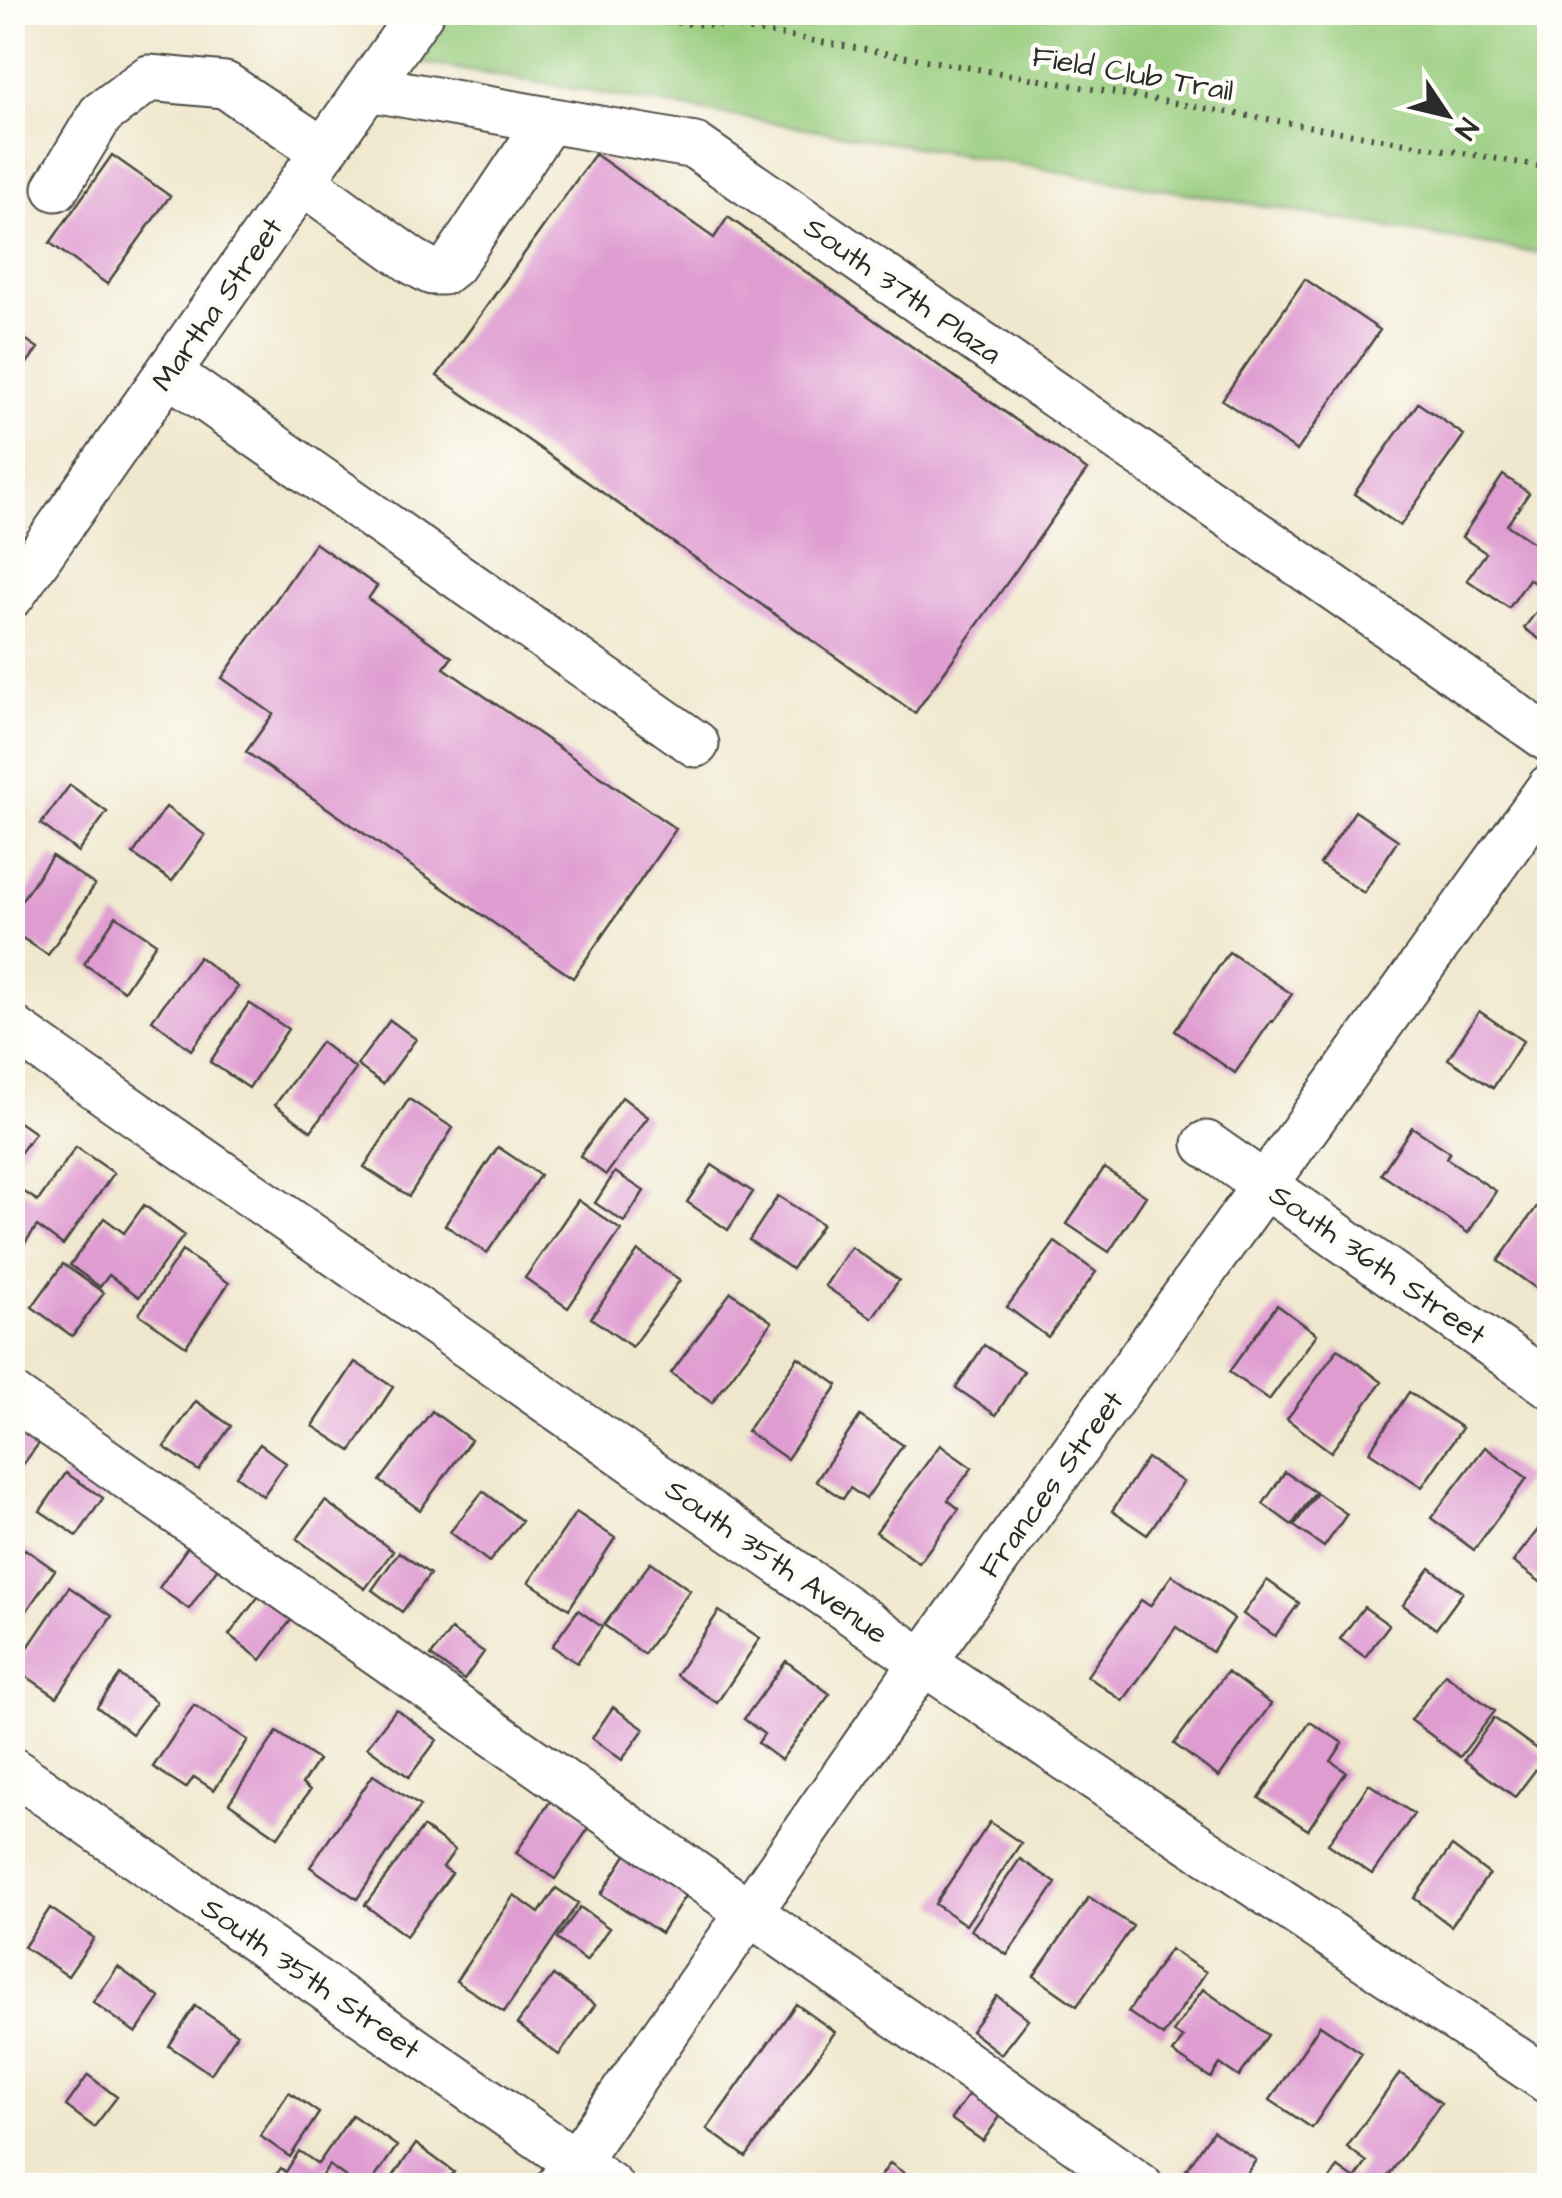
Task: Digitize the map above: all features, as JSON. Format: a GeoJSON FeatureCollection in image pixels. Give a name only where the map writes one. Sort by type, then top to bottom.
{"type":"FeatureCollection","features":[{"type":"Feature","properties":{"kind":"street","name":"Martha Street"},"geometry":{"type":"LineString","coordinates":[[12,596],[420,12]]}},
{"type":"Feature","properties":{"kind":"street"},"geometry":{"type":"LineString","coordinates":[[56,188],[101,114],[149,78],[226,86],[412,261],[432,272],[443,272],[452,265],[548,121]]}},
{"type":"Feature","properties":{"kind":"street","name":"South 37th Plaza"},"geometry":{"type":"LineString","coordinates":[[368,88],[694,146],[1550,740]]}},
{"type":"Feature","properties":{"kind":"street"},"geometry":{"type":"LineString","coordinates":[[168,373],[696,744]]}},
{"type":"Feature","properties":{"kind":"street","name":"Frances Street"},"geometry":{"type":"LineString","coordinates":[[582,2178],[750,1911],[923,1662],[1550,787]]}},
{"type":"Feature","properties":{"kind":"street","name":"South 35th Avenue"},"geometry":{"type":"LineString","coordinates":[[12,1028],[923,1662],[1550,2082]]}},
{"type":"Feature","properties":{"kind":"street","name":"South 36th Street"},"geometry":{"type":"LineString","coordinates":[[1206,1144],[1550,1385]]}},
{"type":"Feature","properties":{"kind":"street"},"geometry":{"type":"LineString","coordinates":[[12,1396],[1140,2186]]}},
{"type":"Feature","properties":{"kind":"street","name":"South 35th Street"},"geometry":{"type":"LineString","coordinates":[[12,1770],[582,2178]]}},
{"type":"Feature","properties":{"kind":"path","name":"Field Club Trail"},"geometry":{"type":"LineString","coordinates":[[530,12],[734,27],[1550,168]]}},
{"type":"Feature","properties":{"kind":"green space"},"geometry":{"type":"Polygon","coordinates":[[[453,12],[1549,13],[1549,255],[418,62],[453,12]]]}},
{"type":"Feature","properties":{"kind":"building"},"geometry":{"type":"Polygon","coordinates":[[[595,154],[714,238],[728,217],[1087,470],[915,713],[437,376],[595,154]]]}},
{"type":"Feature","properties":{"kind":"building"},"geometry":{"type":"Polygon","coordinates":[[[112,155],[170,196],[107,284],[50,243],[112,155]]]}},
{"type":"Feature","properties":{"kind":"building"},"geometry":{"type":"Polygon","coordinates":[[[1305,279],[1380,330],[1297,451],[1222,400],[1305,279]]]}},
{"type":"Feature","properties":{"kind":"building"},"geometry":{"type":"Polygon","coordinates":[[[12,330],[38,348],[12,384],[12,330]]]}},
{"type":"Feature","properties":{"kind":"building"},"geometry":{"type":"Polygon","coordinates":[[[1418,403],[1464,435],[1400,526],[1354,494],[1418,403]]]}},
{"type":"Feature","properties":{"kind":"building"},"geometry":{"type":"Polygon","coordinates":[[[1503,475],[1529,493],[1507,525],[1549,553],[1535,574],[1544,581],[1540,587],[1529,579],[1509,608],[1467,580],[1486,553],[1462,537],[1503,475]]]}},
{"type":"Feature","properties":{"kind":"building"},"geometry":{"type":"Polygon","coordinates":[[[315,543],[377,586],[368,599],[452,657],[444,668],[676,829],[573,978],[246,752],[273,714],[222,678],[315,543]]]}},
{"type":"Feature","properties":{"kind":"building"},"geometry":{"type":"Polygon","coordinates":[[[1550,594],[1550,647],[1524,628],[1550,594]]]}},
{"type":"Feature","properties":{"kind":"building"},"geometry":{"type":"Polygon","coordinates":[[[70,785],[107,812],[78,852],[41,824],[70,785]]]}},
{"type":"Feature","properties":{"kind":"building"},"geometry":{"type":"Polygon","coordinates":[[[166,807],[205,835],[172,881],[133,854],[166,807]]]}},
{"type":"Feature","properties":{"kind":"building"},"geometry":{"type":"Polygon","coordinates":[[[1355,811],[1398,840],[1364,893],[1320,864],[1355,811]]]}},
{"type":"Feature","properties":{"kind":"building"},"geometry":{"type":"Polygon","coordinates":[[[52,856],[95,885],[48,955],[12,931],[12,914],[52,856]]]}},
{"type":"Feature","properties":{"kind":"building"},"geometry":{"type":"Polygon","coordinates":[[[116,916],[156,943],[124,991],[84,964],[116,916]]]}},
{"type":"Feature","properties":{"kind":"building"},"geometry":{"type":"Polygon","coordinates":[[[1229,952],[1292,994],[1235,1073],[1175,1031],[1229,952]]]}},
{"type":"Feature","properties":{"kind":"building"},"geometry":{"type":"Polygon","coordinates":[[[199,957],[238,987],[191,1050],[152,1020],[199,957]]]}},
{"type":"Feature","properties":{"kind":"building"},"geometry":{"type":"Polygon","coordinates":[[[249,1003],[288,1029],[249,1088],[210,1062],[249,1003]]]}},
{"type":"Feature","properties":{"kind":"building"},"geometry":{"type":"Polygon","coordinates":[[[1479,1011],[1523,1041],[1493,1088],[1448,1059],[1479,1011]]]}},
{"type":"Feature","properties":{"kind":"building"},"geometry":{"type":"Polygon","coordinates":[[[390,1020],[416,1039],[383,1084],[357,1065],[390,1020]]]}},
{"type":"Feature","properties":{"kind":"building"},"geometry":{"type":"Polygon","coordinates":[[[321,1042],[356,1069],[311,1131],[275,1105],[321,1042]]]}},
{"type":"Feature","properties":{"kind":"building"},"geometry":{"type":"Polygon","coordinates":[[[622,1097],[648,1117],[606,1175],[580,1156],[622,1097]]]}},
{"type":"Feature","properties":{"kind":"building"},"geometry":{"type":"Polygon","coordinates":[[[409,1099],[453,1128],[409,1196],[364,1167],[409,1099]]]}},
{"type":"Feature","properties":{"kind":"building"},"geometry":{"type":"Polygon","coordinates":[[[12,1117],[35,1133],[12,1164],[12,1117]]]}},
{"type":"Feature","properties":{"kind":"building"},"geometry":{"type":"Polygon","coordinates":[[[1412,1127],[1450,1152],[1446,1158],[1496,1191],[1468,1233],[1381,1174],[1412,1127]]]}},
{"type":"Feature","properties":{"kind":"building"},"geometry":{"type":"Polygon","coordinates":[[[76,1147],[114,1173],[63,1245],[37,1226],[12,1261],[12,1184],[38,1201],[76,1147]]]}},
{"type":"Feature","properties":{"kind":"building"},"geometry":{"type":"Polygon","coordinates":[[[498,1147],[540,1175],[487,1253],[445,1225],[498,1147]]]}},
{"type":"Feature","properties":{"kind":"building"},"geometry":{"type":"Polygon","coordinates":[[[712,1165],[753,1192],[728,1230],[687,1202],[712,1165]]]}},
{"type":"Feature","properties":{"kind":"building"},"geometry":{"type":"Polygon","coordinates":[[[1104,1168],[1146,1196],[1109,1252],[1067,1224],[1104,1168]]]}},
{"type":"Feature","properties":{"kind":"building"},"geometry":{"type":"Polygon","coordinates":[[[615,1172],[644,1191],[624,1222],[595,1203],[615,1172]]]}},
{"type":"Feature","properties":{"kind":"building"},"geometry":{"type":"Polygon","coordinates":[[[778,1196],[822,1224],[792,1269],[749,1240],[778,1196]]]}},
{"type":"Feature","properties":{"kind":"building"},"geometry":{"type":"Polygon","coordinates":[[[578,1200],[621,1230],[568,1308],[525,1278],[578,1200]]]}},
{"type":"Feature","properties":{"kind":"building"},"geometry":{"type":"Polygon","coordinates":[[[144,1205],[184,1235],[139,1297],[109,1275],[100,1287],[70,1265],[104,1218],[124,1233],[144,1205]]]}},
{"type":"Feature","properties":{"kind":"building"},"geometry":{"type":"Polygon","coordinates":[[[1538,1205],[1550,1214],[1550,1279],[1541,1292],[1498,1261],[1538,1205]]]}},
{"type":"Feature","properties":{"kind":"building"},"geometry":{"type":"Polygon","coordinates":[[[1055,1242],[1096,1272],[1048,1337],[1007,1307],[1055,1242]]]}},
{"type":"Feature","properties":{"kind":"building"},"geometry":{"type":"Polygon","coordinates":[[[851,1247],[899,1280],[872,1318],[825,1286],[851,1247]]]}},
{"type":"Feature","properties":{"kind":"building"},"geometry":{"type":"Polygon","coordinates":[[[182,1251],[229,1283],[186,1346],[139,1314],[182,1251]]]}},
{"type":"Feature","properties":{"kind":"building"},"geometry":{"type":"Polygon","coordinates":[[[638,1251],[680,1280],[632,1347],[591,1318],[638,1251]]]}},
{"type":"Feature","properties":{"kind":"building"},"geometry":{"type":"Polygon","coordinates":[[[63,1264],[104,1293],[72,1336],[32,1307],[63,1264]]]}},
{"type":"Feature","properties":{"kind":"building"},"geometry":{"type":"Polygon","coordinates":[[[731,1292],[772,1322],[712,1403],[671,1373],[731,1292]]]}},
{"type":"Feature","properties":{"kind":"building"},"geometry":{"type":"Polygon","coordinates":[[[1277,1305],[1317,1334],[1269,1400],[1229,1372],[1277,1305]]]}},
{"type":"Feature","properties":{"kind":"building"},"geometry":{"type":"Polygon","coordinates":[[[984,1345],[1024,1371],[996,1415],[956,1388],[984,1345]]]}},
{"type":"Feature","properties":{"kind":"building"},"geometry":{"type":"Polygon","coordinates":[[[1338,1349],[1382,1382],[1331,1452],[1287,1419],[1338,1349]]]}},
{"type":"Feature","properties":{"kind":"building"},"geometry":{"type":"Polygon","coordinates":[[[798,1357],[838,1385],[787,1459],[747,1431],[798,1357]]]}},
{"type":"Feature","properties":{"kind":"building"},"geometry":{"type":"Polygon","coordinates":[[[355,1362],[393,1387],[351,1451],[313,1426],[355,1362]]]}},
{"type":"Feature","properties":{"kind":"building"},"geometry":{"type":"Polygon","coordinates":[[[1409,1392],[1462,1428],[1422,1487],[1369,1452],[1409,1392]]]}},
{"type":"Feature","properties":{"kind":"building"},"geometry":{"type":"Polygon","coordinates":[[[196,1401],[231,1426],[199,1471],[164,1447],[196,1401]]]}},
{"type":"Feature","properties":{"kind":"building"},"geometry":{"type":"Polygon","coordinates":[[[432,1411],[471,1440],[420,1510],[380,1481],[432,1411]]]}},
{"type":"Feature","properties":{"kind":"building"},"geometry":{"type":"Polygon","coordinates":[[[12,1416],[43,1438],[12,1479],[12,1416]]]}},
{"type":"Feature","properties":{"kind":"building"},"geometry":{"type":"Polygon","coordinates":[[[860,1416],[903,1445],[866,1499],[850,1488],[843,1499],[816,1481],[860,1416]]]}},
{"type":"Feature","properties":{"kind":"building"},"geometry":{"type":"Polygon","coordinates":[[[260,1444],[286,1463],[263,1496],[236,1476],[260,1444]]]}},
{"type":"Feature","properties":{"kind":"building"},"geometry":{"type":"Polygon","coordinates":[[[940,1445],[972,1468],[948,1500],[959,1509],[919,1563],[876,1532],[940,1445]]]}},
{"type":"Feature","properties":{"kind":"building"},"geometry":{"type":"Polygon","coordinates":[[[1485,1447],[1527,1478],[1474,1550],[1431,1518],[1485,1447]]]}},
{"type":"Feature","properties":{"kind":"building"},"geometry":{"type":"Polygon","coordinates":[[[1147,1458],[1183,1482],[1147,1535],[1112,1511],[1147,1458]]]}},
{"type":"Feature","properties":{"kind":"building"},"geometry":{"type":"Polygon","coordinates":[[[1285,1472],[1315,1492],[1292,1525],[1263,1504],[1285,1472]]]}},
{"type":"Feature","properties":{"kind":"building"},"geometry":{"type":"Polygon","coordinates":[[[66,1473],[103,1498],[77,1536],[40,1511],[66,1473]]]}},
{"type":"Feature","properties":{"kind":"building"},"geometry":{"type":"Polygon","coordinates":[[[483,1491],[522,1521],[489,1562],[450,1532],[483,1491]]]}},
{"type":"Feature","properties":{"kind":"building"},"geometry":{"type":"Polygon","coordinates":[[[1317,1493],[1347,1514],[1324,1547],[1294,1526],[1317,1493]]]}},
{"type":"Feature","properties":{"kind":"building"},"geometry":{"type":"Polygon","coordinates":[[[325,1501],[393,1551],[365,1589],[297,1539],[325,1501]]]}},
{"type":"Feature","properties":{"kind":"building"},"geometry":{"type":"Polygon","coordinates":[[[576,1512],[615,1538],[569,1609],[529,1582],[576,1512]]]}},
{"type":"Feature","properties":{"kind":"building"},"geometry":{"type":"Polygon","coordinates":[[[1550,1514],[1550,1589],[1513,1562],[1550,1514]]]}},
{"type":"Feature","properties":{"kind":"building"},"geometry":{"type":"Polygon","coordinates":[[[189,1545],[219,1566],[189,1609],[159,1588],[189,1545]]]}},
{"type":"Feature","properties":{"kind":"building"},"geometry":{"type":"Polygon","coordinates":[[[25,1549],[55,1570],[12,1632],[12,1568],[25,1549]]]}},
{"type":"Feature","properties":{"kind":"building"},"geometry":{"type":"Polygon","coordinates":[[[399,1552],[430,1574],[402,1612],[372,1590],[399,1552]]]}},
{"type":"Feature","properties":{"kind":"building"},"geometry":{"type":"Polygon","coordinates":[[[651,1562],[690,1590],[644,1654],[604,1625],[651,1562]]]}},
{"type":"Feature","properties":{"kind":"building"},"geometry":{"type":"Polygon","coordinates":[[[1430,1568],[1463,1592],[1436,1629],[1403,1605],[1430,1568]]]}},
{"type":"Feature","properties":{"kind":"building"},"geometry":{"type":"Polygon","coordinates":[[[1172,1575],[1234,1619],[1212,1652],[1176,1627],[1123,1701],[1087,1676],[1141,1600],[1150,1606],[1172,1575]]]}},
{"type":"Feature","properties":{"kind":"building"},"geometry":{"type":"Polygon","coordinates":[[[1267,1580],[1299,1603],[1275,1636],[1243,1614],[1267,1580]]]}},
{"type":"Feature","properties":{"kind":"building"},"geometry":{"type":"Polygon","coordinates":[[[69,1587],[112,1616],[57,1697],[14,1668],[69,1587]]]}},
{"type":"Feature","properties":{"kind":"building"},"geometry":{"type":"Polygon","coordinates":[[[262,1592],[294,1616],[261,1660],[229,1635],[262,1592]]]}},
{"type":"Feature","properties":{"kind":"building"},"geometry":{"type":"Polygon","coordinates":[[[1364,1607],[1389,1625],[1365,1657],[1340,1639],[1364,1607]]]}},
{"type":"Feature","properties":{"kind":"building"},"geometry":{"type":"Polygon","coordinates":[[[578,1610],[602,1627],[577,1663],[552,1646],[578,1610]]]}},
{"type":"Feature","properties":{"kind":"building"},"geometry":{"type":"Polygon","coordinates":[[[719,1611],[760,1638],[717,1703],[676,1675],[719,1611]]]}},
{"type":"Feature","properties":{"kind":"building"},"geometry":{"type":"Polygon","coordinates":[[[451,1630],[484,1652],[464,1680],[431,1656],[451,1630]]]}},
{"type":"Feature","properties":{"kind":"building"},"geometry":{"type":"Polygon","coordinates":[[[786,1661],[830,1694],[781,1760],[758,1743],[764,1734],[744,1719],[786,1661]]]}},
{"type":"Feature","properties":{"kind":"building"},"geometry":{"type":"Polygon","coordinates":[[[1227,1672],[1271,1704],[1219,1777],[1174,1744],[1227,1672]]]}},
{"type":"Feature","properties":{"kind":"building"},"geometry":{"type":"Polygon","coordinates":[[[1445,1674],[1495,1711],[1460,1757],[1411,1720],[1445,1674]]]}},
{"type":"Feature","properties":{"kind":"building"},"geometry":{"type":"Polygon","coordinates":[[[120,1675],[156,1702],[132,1734],[97,1707],[120,1675]]]}},
{"type":"Feature","properties":{"kind":"building"},"geometry":{"type":"Polygon","coordinates":[[[194,1705],[248,1740],[214,1790],[194,1777],[186,1788],[153,1767],[194,1705]]]}},
{"type":"Feature","properties":{"kind":"building"},"geometry":{"type":"Polygon","coordinates":[[[613,1707],[644,1729],[622,1760],[592,1738],[613,1707]]]}},
{"type":"Feature","properties":{"kind":"building"},"geometry":{"type":"Polygon","coordinates":[[[396,1709],[437,1740],[409,1777],[367,1747],[396,1709]]]}},
{"type":"Feature","properties":{"kind":"building"},"geometry":{"type":"Polygon","coordinates":[[[1494,1718],[1546,1756],[1515,1797],[1464,1760],[1494,1718]]]}},
{"type":"Feature","properties":{"kind":"building"},"geometry":{"type":"Polygon","coordinates":[[[1310,1722],[1343,1743],[1331,1761],[1346,1772],[1308,1830],[1259,1798],[1310,1722]]]}},
{"type":"Feature","properties":{"kind":"building"},"geometry":{"type":"Polygon","coordinates":[[[277,1732],[318,1760],[302,1784],[310,1790],[278,1837],[229,1803],[277,1732]]]}},
{"type":"Feature","properties":{"kind":"building"},"geometry":{"type":"Polygon","coordinates":[[[373,1775],[420,1806],[357,1899],[310,1867],[373,1775]]]}},
{"type":"Feature","properties":{"kind":"building"},"geometry":{"type":"Polygon","coordinates":[[[1369,1784],[1414,1814],[1372,1874],[1328,1844],[1369,1784]]]}},
{"type":"Feature","properties":{"kind":"building"},"geometry":{"type":"Polygon","coordinates":[[[553,1797],[592,1823],[555,1879],[516,1853],[553,1797]]]}},
{"type":"Feature","properties":{"kind":"building"},"geometry":{"type":"Polygon","coordinates":[[[990,1822],[1021,1843],[966,1925],[935,1904],[990,1822]]]}},
{"type":"Feature","properties":{"kind":"building"},"geometry":{"type":"Polygon","coordinates":[[[423,1827],[455,1850],[443,1867],[452,1873],[406,1936],[365,1905],[423,1827]]]}},
{"type":"Feature","properties":{"kind":"building"},"geometry":{"type":"Polygon","coordinates":[[[1452,1846],[1489,1874],[1451,1926],[1414,1898],[1452,1846]]]}},
{"type":"Feature","properties":{"kind":"building"},"geometry":{"type":"Polygon","coordinates":[[[628,1852],[688,1891],[661,1933],[601,1894],[628,1852]]]}},
{"type":"Feature","properties":{"kind":"building"},"geometry":{"type":"Polygon","coordinates":[[[1020,1859],[1056,1883],[1007,1955],[971,1930],[1020,1859]]]}},
{"type":"Feature","properties":{"kind":"building"},"geometry":{"type":"Polygon","coordinates":[[[556,1888],[578,1903],[504,2012],[456,1981],[514,1895],[539,1913],[556,1888]]]}},
{"type":"Feature","properties":{"kind":"building"},"geometry":{"type":"Polygon","coordinates":[[[1089,1897],[1133,1926],[1077,2006],[1034,1976],[1089,1897]]]}},
{"type":"Feature","properties":{"kind":"building"},"geometry":{"type":"Polygon","coordinates":[[[580,1907],[609,1928],[586,1961],[557,1939],[580,1907]]]}},
{"type":"Feature","properties":{"kind":"building"},"geometry":{"type":"Polygon","coordinates":[[[50,1908],[94,1938],[68,1976],[24,1947],[50,1908]]]}},
{"type":"Feature","properties":{"kind":"building"},"geometry":{"type":"Polygon","coordinates":[[[1170,1949],[1206,1972],[1163,2036],[1128,2012],[1170,1949]]]}},
{"type":"Feature","properties":{"kind":"building"},"geometry":{"type":"Polygon","coordinates":[[[118,1967],[160,1998],[136,2033],[93,2002],[118,1967]]]}},
{"type":"Feature","properties":{"kind":"building"},"geometry":{"type":"Polygon","coordinates":[[[553,1975],[595,2005],[559,2055],[517,2024],[553,1975]]]}},
{"type":"Feature","properties":{"kind":"building"},"geometry":{"type":"Polygon","coordinates":[[[1203,1989],[1268,2035],[1239,2077],[1220,2064],[1211,2078],[1173,2053],[1183,2038],[1173,2032],[1203,1989]]]}},
{"type":"Feature","properties":{"kind":"building"},"geometry":{"type":"Polygon","coordinates":[[[997,1996],[1028,2019],[1001,2054],[971,2031],[997,1996]]]}},
{"type":"Feature","properties":{"kind":"building"},"geometry":{"type":"Polygon","coordinates":[[[796,2004],[835,2032],[746,2157],[707,2129],[796,2004]]]}},
{"type":"Feature","properties":{"kind":"building"},"geometry":{"type":"Polygon","coordinates":[[[195,2006],[237,2034],[211,2074],[169,2046],[195,2006]]]}},
{"type":"Feature","properties":{"kind":"building"},"geometry":{"type":"Polygon","coordinates":[[[1320,2025],[1362,2053],[1312,2128],[1270,2100],[1320,2025]]]}},
{"type":"Feature","properties":{"kind":"building"},"geometry":{"type":"Polygon","coordinates":[[[1400,2073],[1441,2103],[1381,2186],[1325,2186],[1338,2167],[1355,2179],[1367,2162],[1347,2147],[1400,2073]]]}},
{"type":"Feature","properties":{"kind":"building"},"geometry":{"type":"Polygon","coordinates":[[[88,2075],[117,2097],[94,2127],[66,2106],[88,2075]]]}},
{"type":"Feature","properties":{"kind":"building"},"geometry":{"type":"Polygon","coordinates":[[[977,2083],[1008,2105],[983,2141],[951,2119],[977,2083]]]}},
{"type":"Feature","properties":{"kind":"building"},"geometry":{"type":"Polygon","coordinates":[[[289,2092],[319,2113],[290,2157],[260,2136],[289,2092]]]}},
{"type":"Feature","properties":{"kind":"building"},"geometry":{"type":"Polygon","coordinates":[[[352,2115],[397,2146],[369,2186],[358,2186],[329,2165],[315,2186],[282,2186],[273,2179],[281,2168],[286,2172],[299,2151],[318,2164],[352,2115]]]}},
{"type":"Feature","properties":{"kind":"building"},"geometry":{"type":"Polygon","coordinates":[[[1213,2131],[1256,2160],[1238,2186],[1183,2186],[1178,2182],[1213,2131]]]}},
{"type":"Feature","properties":{"kind":"building"},"geometry":{"type":"Polygon","coordinates":[[[416,2144],[454,2172],[444,2186],[386,2186],[416,2144]]]}},
{"type":"Feature","properties":{"kind":"building"},"geometry":{"type":"Polygon","coordinates":[[[890,2163],[922,2186],[874,2186],[890,2163]]]}},
{"type":"Feature","properties":{"kind":"building"},"geometry":{"type":"Polygon","coordinates":[[[1550,2165],[1550,2186],[1534,2186],[1550,2165]]]}}]}
